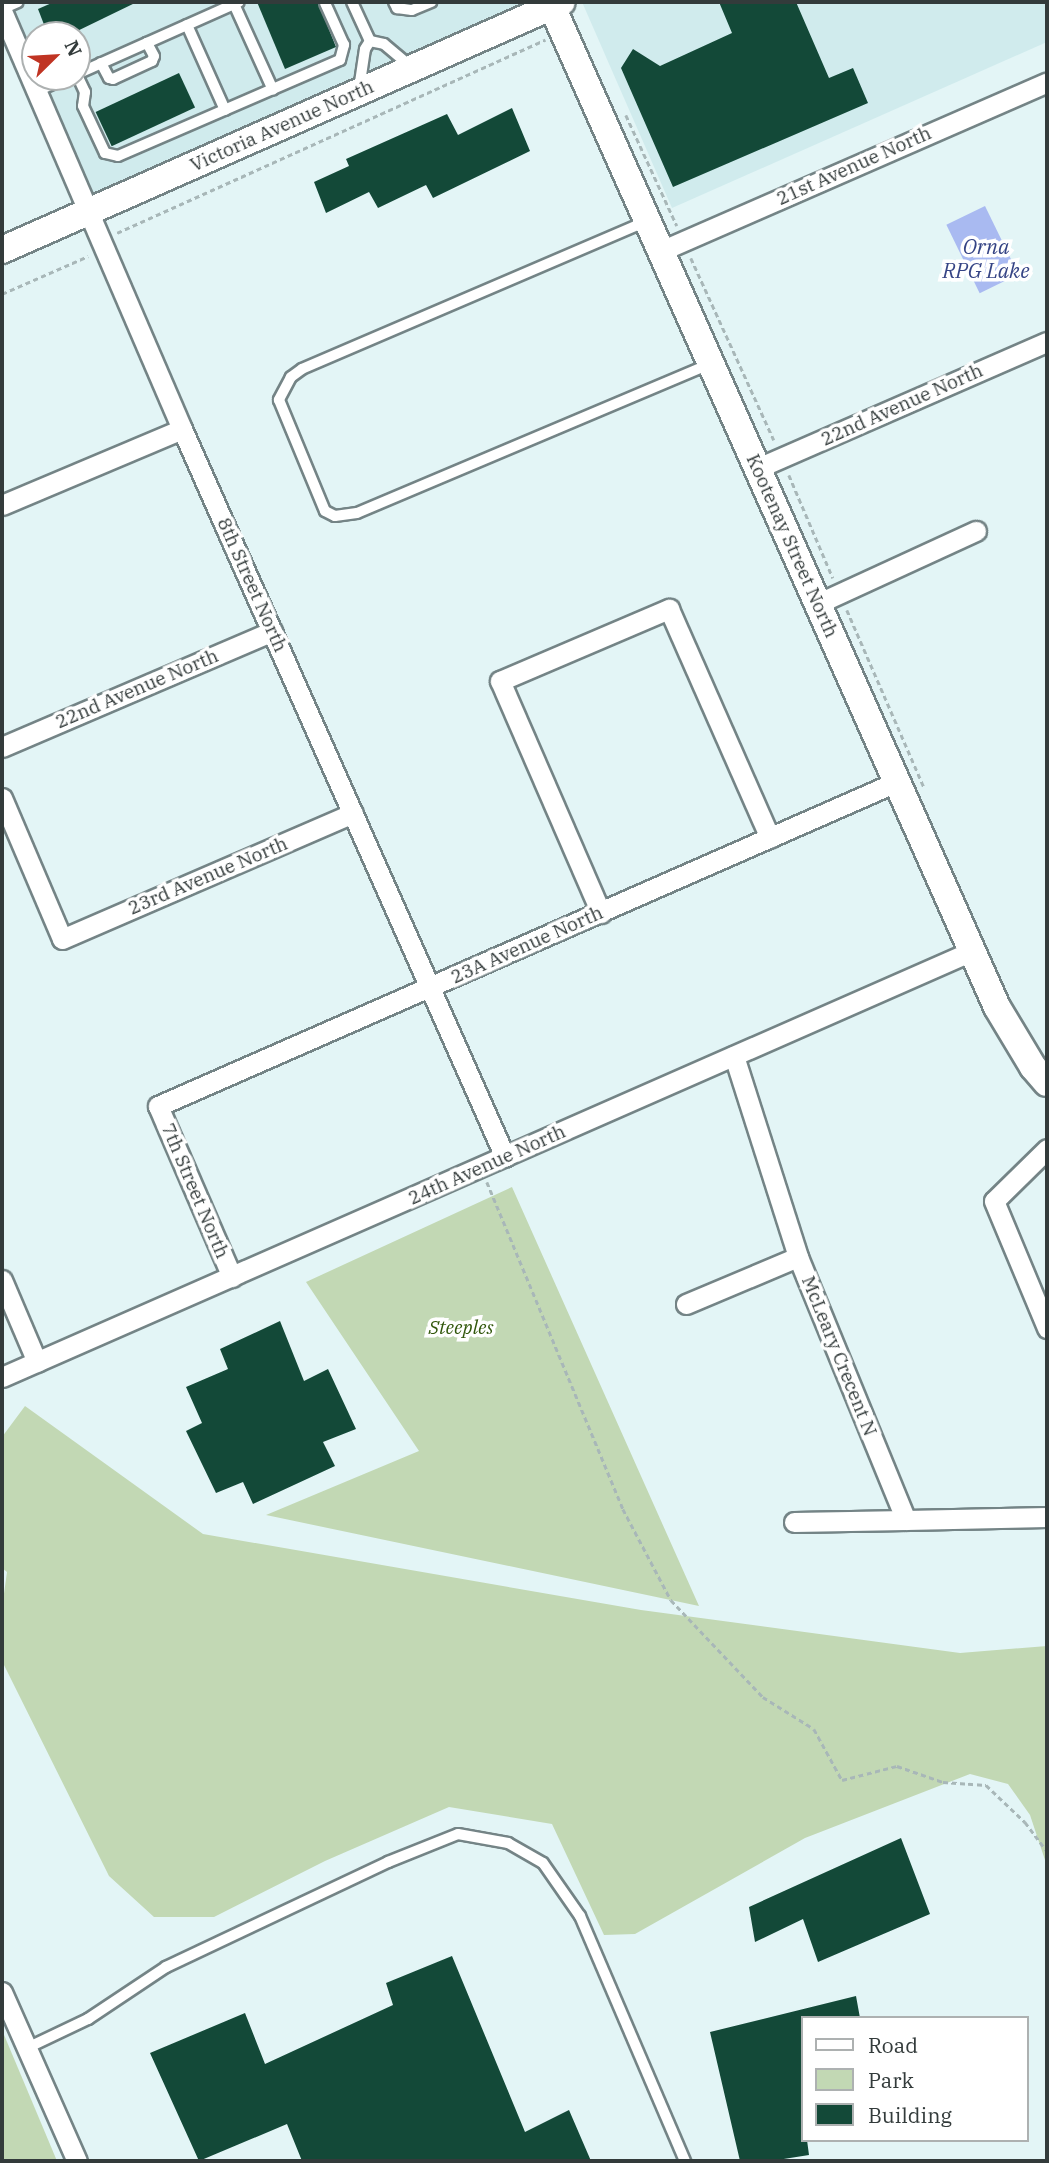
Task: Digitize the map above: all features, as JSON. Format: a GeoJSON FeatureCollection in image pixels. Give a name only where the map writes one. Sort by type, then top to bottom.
{"type":"FeatureCollection","features":[{"type":"Feature","properties":{"kind":"street","name":"Kootenay Street North"},"geometry":{"type":"LineString","coordinates":[[554,3],[564,32],[997,1007],[1033,1067],[1047,1083]]}},
{"type":"Feature","properties":{"kind":"street","name":"Victoria Avenue North"},"geometry":{"type":"LineString","coordinates":[[2,250],[554,3]]}},
{"type":"Feature","properties":{"kind":"street","name":"8th Street North"},"geometry":{"type":"LineString","coordinates":[[2,10],[21,54]]}},
{"type":"Feature","properties":{"kind":"street","name":"21st Avenue North"},"geometry":{"type":"LineString","coordinates":[[661,251],[1047,82]]}},
{"type":"Feature","properties":{"kind":"street","name":"8th Street North"},"geometry":{"type":"LineString","coordinates":[[37,91],[88,212],[96,248],[272,631],[505,1157]]}},
{"type":"Feature","properties":{"kind":"street","name":"22nd Avenue North"},"geometry":{"type":"LineString","coordinates":[[758,468],[1047,342]]}},
{"type":"Feature","properties":{"kind":"street"},"geometry":{"type":"LineString","coordinates":[[2,505],[181,429]]}},
{"type":"Feature","properties":{"kind":"street"},"geometry":{"type":"LineString","coordinates":[[817,604],[976,531]]}},
{"type":"Feature","properties":{"kind":"street"},"geometry":{"type":"LineString","coordinates":[[601,913],[500,681],[669,609],[770,838]]}},
{"type":"Feature","properties":{"kind":"street","name":"22nd Avenue North"},"geometry":{"type":"LineString","coordinates":[[2,747],[272,631]]}},
{"type":"Feature","properties":{"kind":"street","name":"23A Avenue North"},"geometry":{"type":"LineString","coordinates":[[158,1106],[895,782]]}},
{"type":"Feature","properties":{"kind":"street","name":"23rd Avenue North"},"geometry":{"type":"LineString","coordinates":[[2,798],[62,939],[353,813]]}},
{"type":"Feature","properties":{"kind":"street","name":"24th Avenue North"},"geometry":{"type":"LineString","coordinates":[[2,1377],[972,951]]}},
{"type":"Feature","properties":{"kind":"street","name":"McLeary Crecent N"},"geometry":{"type":"LineString","coordinates":[[734,1056],[798,1257],[906,1520]]}},
{"type":"Feature","properties":{"kind":"street","name":"7th Street North"},"geometry":{"type":"LineString","coordinates":[[158,1106],[232,1277]]}},
{"type":"Feature","properties":{"kind":"street"},"geometry":{"type":"LineString","coordinates":[[1047,1149],[994,1201],[1047,1328]]}},
{"type":"Feature","properties":{"kind":"street"},"geometry":{"type":"LineString","coordinates":[[686,1304],[798,1257]]}},
{"type":"Feature","properties":{"kind":"street"},"geometry":{"type":"LineString","coordinates":[[2,1280],[37,1362]]}},
{"type":"Feature","properties":{"kind":"street"},"geometry":{"type":"LineString","coordinates":[[794,1522],[1047,1517]]}},
{"type":"Feature","properties":{"kind":"street"},"geometry":{"type":"LineString","coordinates":[[2,1992],[77,2161]]}},
{"type":"Feature","properties":{"kind":"lane"},"geometry":{"type":"LineString","coordinates":[[2,10],[18,2]]}},
{"type":"Feature","properties":{"kind":"lane"},"geometry":{"type":"LineString","coordinates":[[352,2],[369,41]]}},
{"type":"Feature","properties":{"kind":"lane"},"geometry":{"type":"LineString","coordinates":[[394,2],[397,8],[412,10],[431,2]]}},
{"type":"Feature","properties":{"kind":"lane"},"geometry":{"type":"LineString","coordinates":[[91,68],[237,3],[273,90]]}},
{"type":"Feature","properties":{"kind":"lane"},"geometry":{"type":"LineString","coordinates":[[85,91],[83,106],[105,153],[118,156],[340,60],[344,45],[325,3]]}},
{"type":"Feature","properties":{"kind":"lane"},"geometry":{"type":"LineString","coordinates":[[187,25],[225,110]]}},
{"type":"Feature","properties":{"kind":"lane"},"geometry":{"type":"LineString","coordinates":[[369,41],[384,44],[412,68]]}},
{"type":"Feature","properties":{"kind":"lane"},"geometry":{"type":"LineString","coordinates":[[359,92],[365,49],[369,41]]}},
{"type":"Feature","properties":{"kind":"lane"},"geometry":{"type":"LineString","coordinates":[[101,63],[109,78],[113,79],[152,61],[153,56],[147,43]]}},
{"type":"Feature","properties":{"kind":"lane"},"geometry":{"type":"LineString","coordinates":[[648,221],[314,363],[291,377],[279,400],[325,511],[335,516],[357,513],[711,364]]}},
{"type":"Feature","properties":{"kind":"lane"},"geometry":{"type":"LineString","coordinates":[[27,2048],[88,2020],[177,1961],[363,1874],[458,1834],[508,1843],[543,1863],[580,1916],[685,2161]]}},
{"type":"Feature","properties":{"kind":"path"},"geometry":{"type":"LineString","coordinates":[[2,294],[564,32]]}},
{"type":"Feature","properties":{"kind":"path"},"geometry":{"type":"LineString","coordinates":[[481,1168],[622,1509],[671,1600],[763,1697],[814,1729],[842,1780],[897,1766],[943,1782],[986,1785],[1025,1822],[1047,1851]]}},
{"type":"Feature","properties":{"kind":"shaded area"},"geometry":{"type":"Polygon","coordinates":[[[2,2],[550,2],[94,218],[40,91],[91,91],[91,21],[21,21],[21,47],[2,2]]]}},
{"type":"Feature","properties":{"kind":"shaded area"},"geometry":{"type":"Polygon","coordinates":[[[582,2],[1047,2],[1047,42],[672,208],[582,2]]]}},
{"type":"Feature","properties":{"kind":"green space","name":"Steeples"},"geometry":{"type":"Polygon","coordinates":[[[512,1187],[699,1606],[266,1515],[419,1451],[306,1282],[512,1187]]]}},
{"type":"Feature","properties":{"kind":"green space"},"geometry":{"type":"Polygon","coordinates":[[[25,1406],[203,1534],[641,1610],[960,1653],[1047,1646],[1047,1866],[1030,1815],[1008,1784],[970,1774],[805,1838],[635,1934],[604,1935],[552,1824],[449,1807],[325,1861],[214,1917],[154,1917],[109,1876],[2,1661],[2,1608],[7,1572],[2,1568],[2,1437],[25,1406]]]}},
{"type":"Feature","properties":{"kind":"green space"},"geometry":{"type":"Polygon","coordinates":[[[2,2030],[57,2161],[2,2161],[2,2030]]]}},
{"type":"Feature","properties":{"kind":"water","name":"Orna RPG Lake"},"geometry":{"type":"Polygon","coordinates":[[[985,206],[1018,274],[980,293],[946,225],[985,206]]]}},
{"type":"Feature","properties":{"kind":"building"},"geometry":{"type":"Polygon","coordinates":[[[54,2],[137,2],[91,24],[91,21],[43,21],[38,9],[54,2]]]}},
{"type":"Feature","properties":{"kind":"building"},"geometry":{"type":"Polygon","coordinates":[[[257,2],[318,2],[336,47],[285,69],[257,2]]]}},
{"type":"Feature","properties":{"kind":"building"},"geometry":{"type":"Polygon","coordinates":[[[719,2],[796,2],[829,78],[853,68],[868,103],[673,187],[621,68],[633,49],[660,66],[732,33],[719,2]]]}},
{"type":"Feature","properties":{"kind":"building"},"geometry":{"type":"Polygon","coordinates":[[[179,73],[195,107],[112,146],[96,112],[179,73]]]}},
{"type":"Feature","properties":{"kind":"building"},"geometry":{"type":"Polygon","coordinates":[[[512,108],[530,151],[433,198],[426,185],[378,208],[369,192],[326,213],[314,182],[349,166],[346,159],[447,114],[458,135],[512,108]]]}},
{"type":"Feature","properties":{"kind":"building"},"geometry":{"type":"Polygon","coordinates":[[[280,1321],[304,1381],[328,1369],[356,1429],[323,1442],[335,1466],[253,1504],[243,1482],[216,1493],[186,1431],[202,1423],[186,1387],[228,1369],[220,1349],[280,1321]]]}},
{"type":"Feature","properties":{"kind":"building"},"geometry":{"type":"Polygon","coordinates":[[[901,1838],[930,1914],[818,1962],[803,1919],[755,1942],[749,1907],[901,1838]]]}},
{"type":"Feature","properties":{"kind":"building"},"geometry":{"type":"Polygon","coordinates":[[[452,1956],[525,2132],[569,2110],[591,2161],[302,2161],[287,2124],[199,2161],[150,2053],[245,2013],[265,2064],[393,2005],[386,1983],[452,1956]]]}},
{"type":"Feature","properties":{"kind":"building"},"geometry":{"type":"Polygon","coordinates":[[[856,1996],[860,2016],[800,2016],[800,2142],[807,2142],[809,2155],[771,2161],[740,2161],[710,2032],[856,1996]]]}}]}
